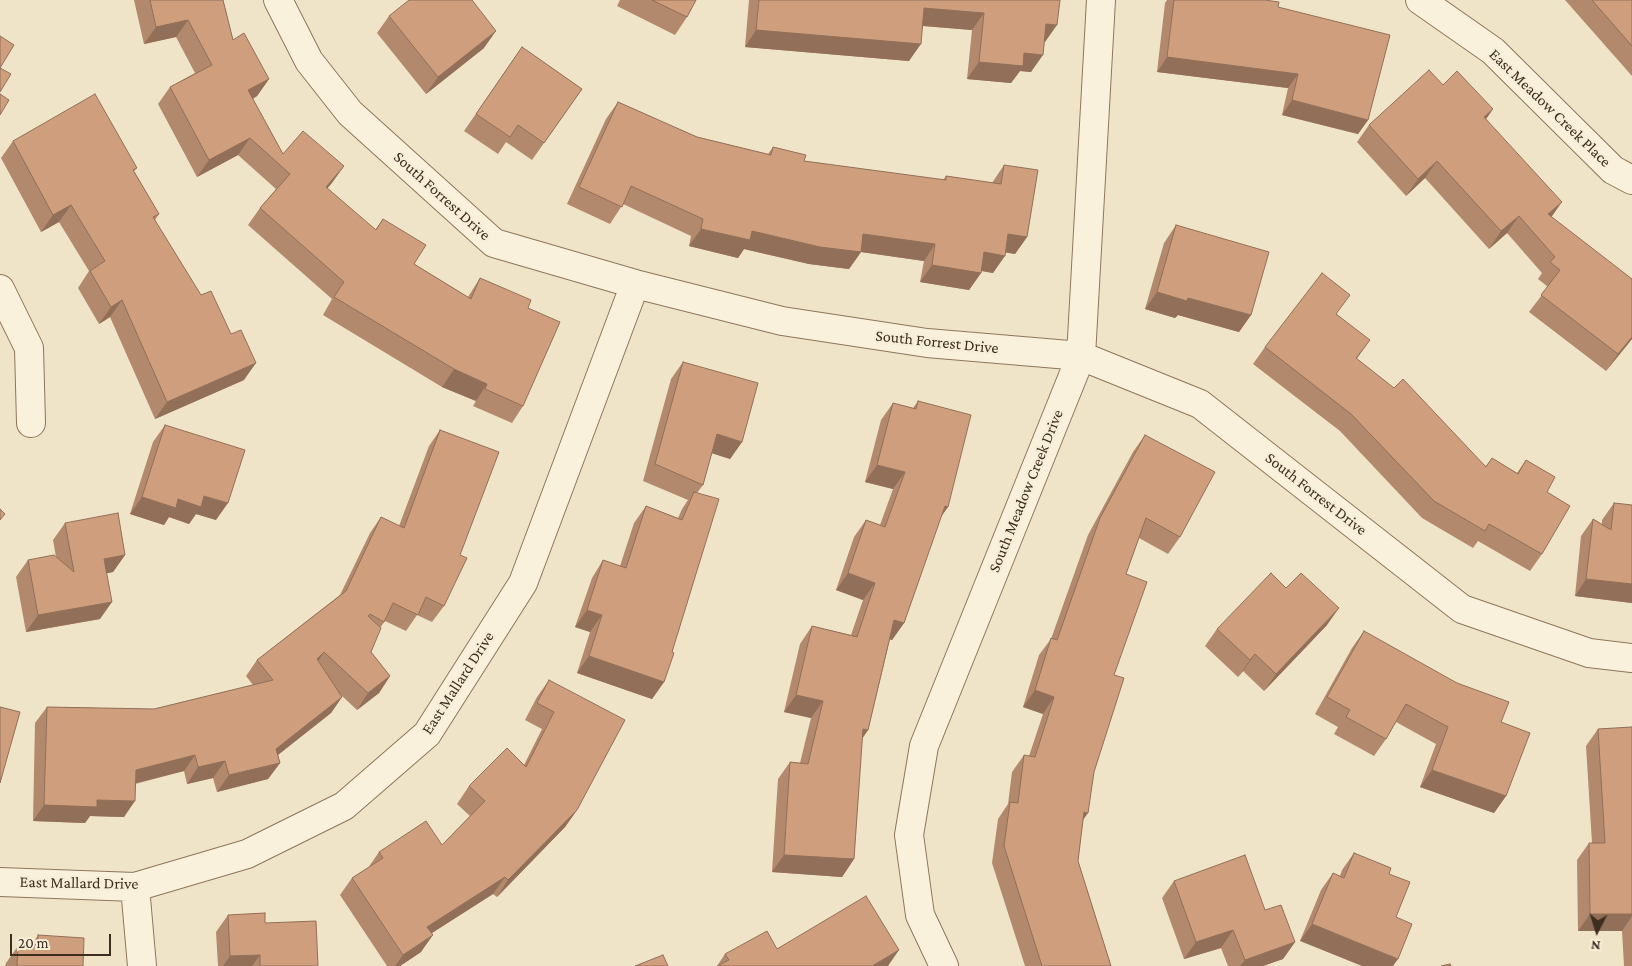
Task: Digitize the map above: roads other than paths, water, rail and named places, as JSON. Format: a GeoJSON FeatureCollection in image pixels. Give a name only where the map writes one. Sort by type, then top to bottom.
{"type":"FeatureCollection","features":[{"type":"Feature","properties":{"kind":"street","name":"South Forrest Drive"},"geometry":{"type":"LineString","coordinates":[[278,0],[309,61],[350,113],[494,243],[635,284],[782,321],[927,343],[1081,356],[1200,404],[1462,609],[1589,654],[1632,658]]}},
{"type":"Feature","properties":{"kind":"street","name":"South Meadow Creek Drive"},"geometry":{"type":"LineString","coordinates":[[944,966],[920,916],[909,835],[924,746],[1081,356],[1102,0]]}},
{"type":"Feature","properties":{"kind":"street","name":"East Meadow Creek Place"},"geometry":{"type":"LineString","coordinates":[[1420,0],[1493,51],[1613,170],[1632,180]]}},
{"type":"Feature","properties":{"kind":"street","name":"East Mallard Drive"},"geometry":{"type":"LineString","coordinates":[[0,882],[135,887],[247,854],[344,806],[427,734],[523,583],[635,284]]}},
{"type":"Feature","properties":{"kind":"street"},"geometry":{"type":"LineString","coordinates":[[0,289],[29,348],[31,423]]}},
{"type":"Feature","properties":{"kind":"street"},"geometry":{"type":"LineString","coordinates":[[135,887],[142,966]]}}]}
